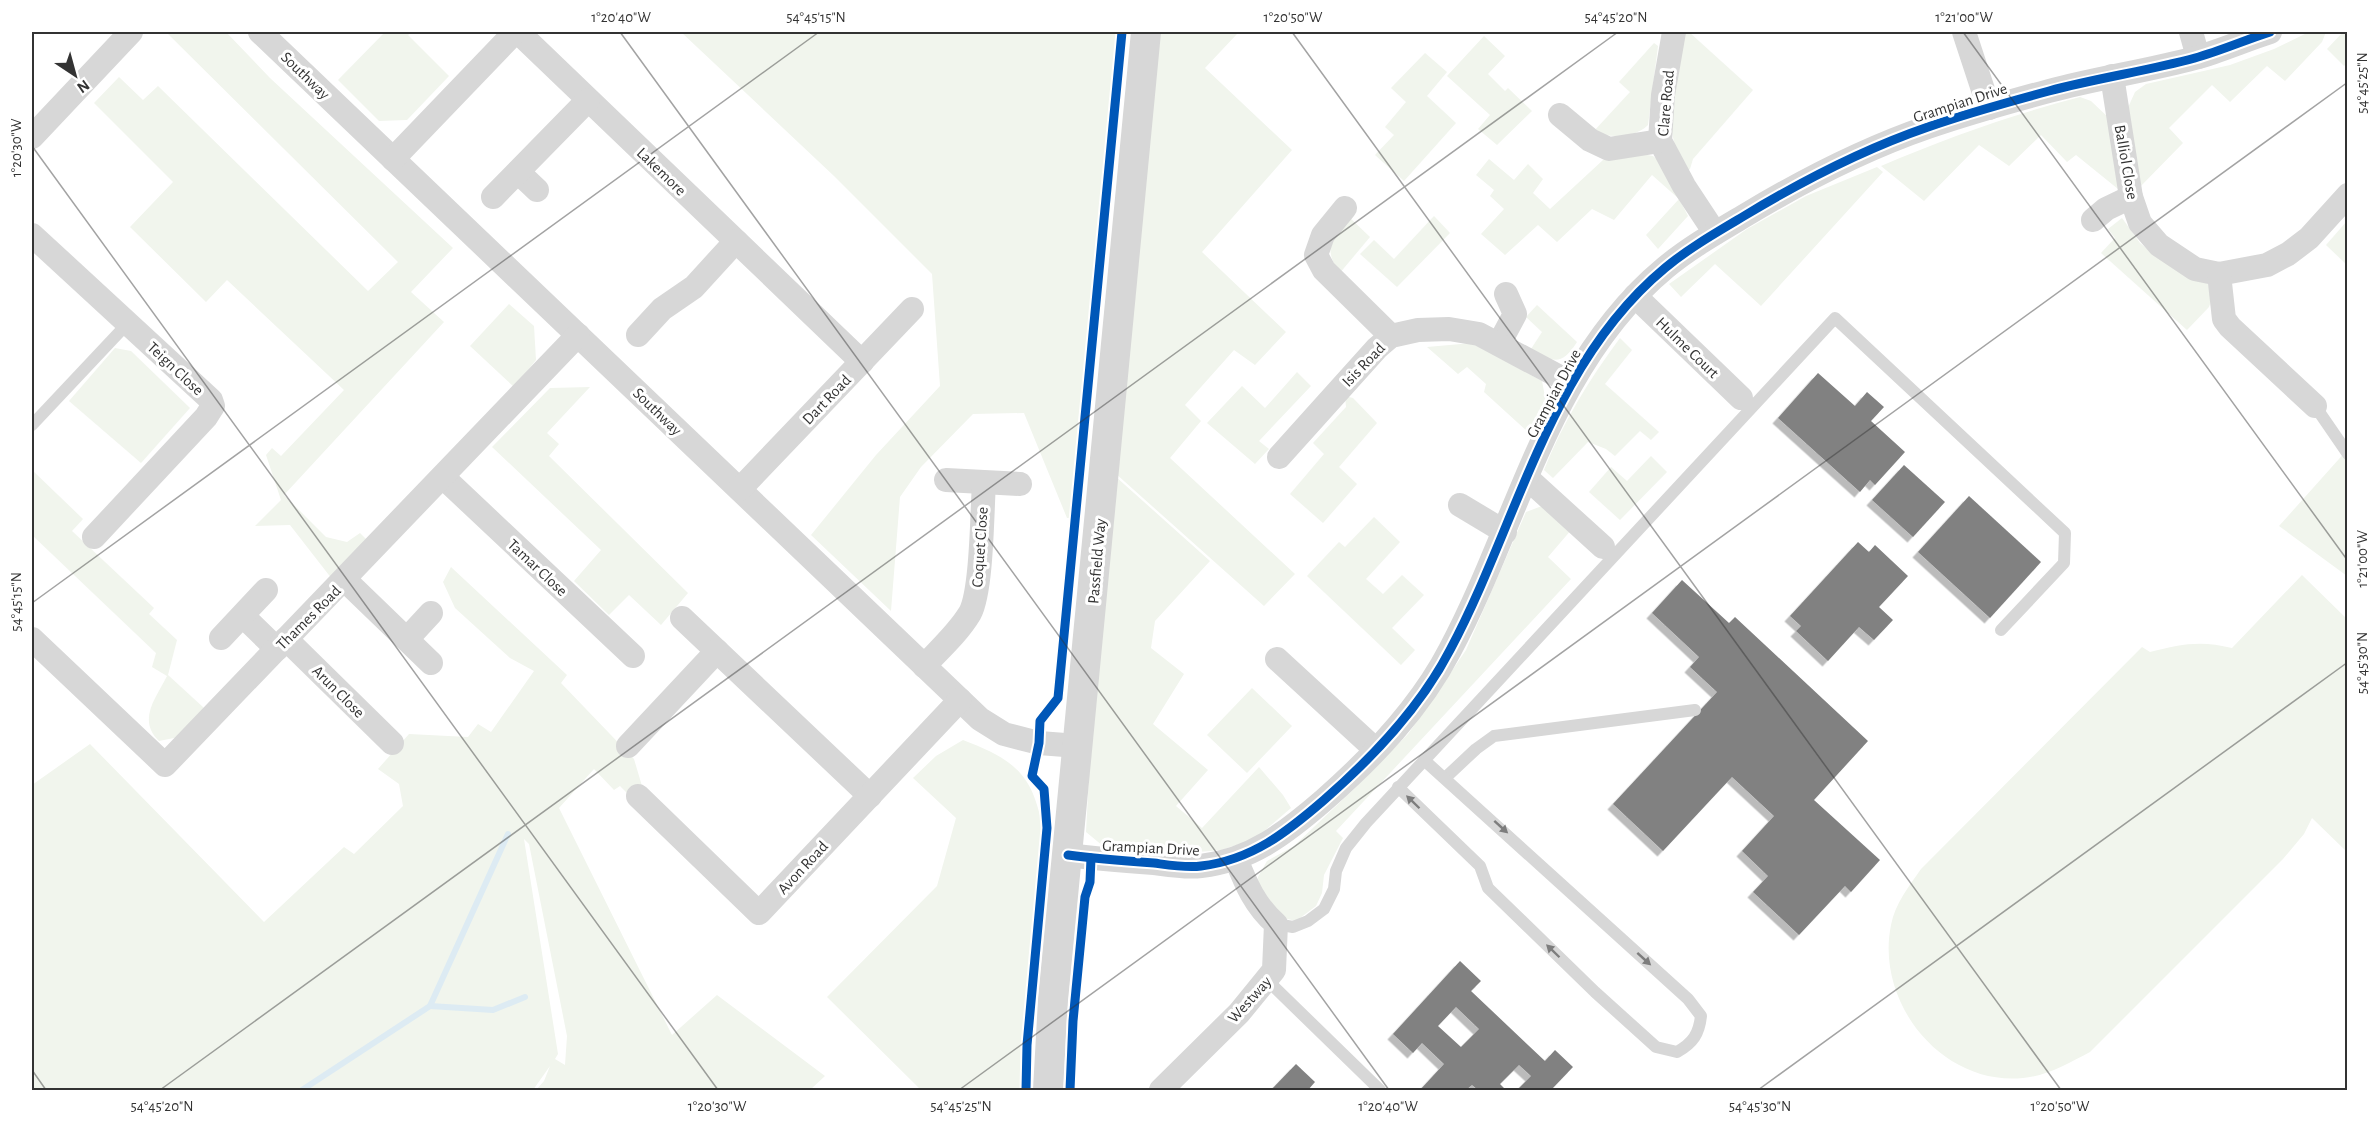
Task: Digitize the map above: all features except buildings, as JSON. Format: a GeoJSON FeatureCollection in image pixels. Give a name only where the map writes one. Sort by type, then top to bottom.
{"type":"FeatureCollection","features":[{"type":"Feature","properties":{"kind":"street"},"geometry":{"type":"LineString","coordinates":[[32,137],[131,32]]}},
{"type":"Feature","properties":{"kind":"street","name":"Southway"},"geometry":{"type":"LineString","coordinates":[[260,32],[981,719],[1004,734],[1039,743],[1078,746]]}},
{"type":"Feature","properties":{"kind":"street","name":"Lakemore"},"geometry":{"type":"LineString","coordinates":[[393,159],[517,32],[862,362]]}},
{"type":"Feature","properties":{"kind":"street","name":"Passfield Way"},"geometry":{"type":"LineString","coordinates":[[1048,1090],[1053,1000],[1146,32]]}},
{"type":"Feature","properties":{"kind":"street","name":"Clare Road"},"geometry":{"type":"LineString","coordinates":[[1674,32],[1663,95],[1660,141],[1684,186],[1715,233]]}},
{"type":"Feature","properties":{"kind":"street"},"geometry":{"type":"LineString","coordinates":[[1964,32],[1989,108]]}},
{"type":"Feature","properties":{"kind":"street"},"geometry":{"type":"LineString","coordinates":[[2191,32],[2198,57]]}},
{"type":"Feature","properties":{"kind":"street","name":"Grampian Drive"},"geometry":{"type":"LineString","coordinates":[[1068,855],[1198,867],[1236,859],[1261,848],[1285,833],[1335,791],[1416,706],[1448,654],[1572,383],[1601,338],[1635,297],[1665,267],[1715,233],[1790,189],[1863,153],[1926,128],[2054,89],[2198,57],[2270,32]]}},
{"type":"Feature","properties":{"kind":"street","name":"Balliol Close"},"geometry":{"type":"LineString","coordinates":[[2112,76],[2131,197],[2140,223],[2160,245],[2195,269],[2219,274],[2267,265],[2288,254],[2309,238],[2348,195]]}},
{"type":"Feature","properties":{"kind":"street"},"geometry":{"type":"LineString","coordinates":[[493,197],[588,100]]}},
{"type":"Feature","properties":{"kind":"street"},"geometry":{"type":"LineString","coordinates":[[1560,115],[1590,140],[1609,149],[1660,141]]}},
{"type":"Feature","properties":{"kind":"street"},"geometry":{"type":"LineString","coordinates":[[518,172],[537,190]]}},
{"type":"Feature","properties":{"kind":"street"},"geometry":{"type":"LineString","coordinates":[[2093,219],[2106,209],[2131,197]]}},
{"type":"Feature","properties":{"kind":"street"},"geometry":{"type":"LineString","coordinates":[[1345,208],[1323,235],[1316,255],[1324,270],[1391,336]]}},
{"type":"Feature","properties":{"kind":"street","name":"Teign Close"},"geometry":{"type":"LineString","coordinates":[[32,235],[211,400],[213,406],[198,426],[94,537]]}},
{"type":"Feature","properties":{"kind":"street"},"geometry":{"type":"LineString","coordinates":[[638,335],[662,309],[694,287],[736,241]]}},
{"type":"Feature","properties":{"kind":"street"},"geometry":{"type":"LineString","coordinates":[[2219,274],[2224,319],[2315,406]]}},
{"type":"Feature","properties":{"kind":"street"},"geometry":{"type":"LineString","coordinates":[[1499,344],[1515,314],[1506,294]]}},
{"type":"Feature","properties":{"kind":"street","name":"Hulme Court"},"geometry":{"type":"LineString","coordinates":[[1635,297],[1742,398]]}},
{"type":"Feature","properties":{"kind":"street","name":"Dart Road"},"geometry":{"type":"LineString","coordinates":[[740,489],[912,309]]}},
{"type":"Feature","properties":{"kind":"street","name":"Isis Road"},"geometry":{"type":"LineString","coordinates":[[1279,457],[1377,348],[1391,336],[1418,330],[1449,329],[1479,334],[1572,383]]}},
{"type":"Feature","properties":{"kind":"street","name":"Thames Road"},"geometry":{"type":"LineString","coordinates":[[32,639],[165,765],[578,335]]}},
{"type":"Feature","properties":{"kind":"street","name":"Tamar Close"},"geometry":{"type":"LineString","coordinates":[[444,477],[633,656]]}},
{"type":"Feature","properties":{"kind":"street"},"geometry":{"type":"LineString","coordinates":[[1527,478],[1603,547]]}},
{"type":"Feature","properties":{"kind":"street"},"geometry":{"type":"LineString","coordinates":[[946,480],[1020,484]]}},
{"type":"Feature","properties":{"kind":"street","name":"Coquet Close"},"geometry":{"type":"LineString","coordinates":[[924,666],[958,631],[971,611],[976,590],[984,483]]}},
{"type":"Feature","properties":{"kind":"street"},"geometry":{"type":"LineString","coordinates":[[1460,504],[1505,532]]}},
{"type":"Feature","properties":{"kind":"street"},"geometry":{"type":"LineString","coordinates":[[345,580],[431,663]]}},
{"type":"Feature","properties":{"kind":"street"},"geometry":{"type":"LineString","coordinates":[[221,638],[266,590]]}},
{"type":"Feature","properties":{"kind":"street"},"geometry":{"type":"LineString","coordinates":[[406,639],[431,613]]}},
{"type":"Feature","properties":{"kind":"street","name":"Arun Close"},"geometry":{"type":"LineString","coordinates":[[243,616],[281,644],[392,743]]}},
{"type":"Feature","properties":{"kind":"street"},"geometry":{"type":"LineString","coordinates":[[682,618],[870,796]]}},
{"type":"Feature","properties":{"kind":"street"},"geometry":{"type":"LineString","coordinates":[[628,746],[717,651]]}},
{"type":"Feature","properties":{"kind":"street"},"geometry":{"type":"LineString","coordinates":[[1277,659],[1376,750]]}},
{"type":"Feature","properties":{"kind":"street","name":"Avon Road"},"geometry":{"type":"LineString","coordinates":[[639,796],[759,913],[960,700]]}},
{"type":"Feature","properties":{"kind":"street"},"geometry":{"type":"LineString","coordinates":[[1236,859],[1253,899],[1263,913],[1276,924]]}},
{"type":"Feature","properties":{"kind":"street","name":"Westway"},"geometry":{"type":"LineString","coordinates":[[1161,1090],[1239,1012],[1274,970],[1276,924]]}},
{"type":"Feature","properties":{"kind":"lane"},"geometry":{"type":"LineString","coordinates":[[1276,924],[1293,927],[1308,921],[1324,909],[1334,889],[1336,872],[1346,848],[1398,788],[1835,318],[2065,533],[2064,563],[2001,630]]}},
{"type":"Feature","properties":{"kind":"lane"},"geometry":{"type":"LineString","coordinates":[[32,425],[128,323]]}},
{"type":"Feature","properties":{"kind":"lane"},"geometry":{"type":"LineString","coordinates":[[2315,406],[2348,454]]}},
{"type":"Feature","properties":{"kind":"lane"},"geometry":{"type":"LineString","coordinates":[[1446,778],[1476,749],[1494,736],[1695,710]]}},
{"type":"Feature","properties":{"kind":"lane"},"geometry":{"type":"LineString","coordinates":[[1398,788],[1480,866],[1488,888],[1595,992],[1656,1047],[1677,1052],[1689,1045],[1700,1031],[1701,1016],[1688,999],[1424,760]]}},
{"type":"Feature","properties":{"kind":"lane"},"geometry":{"type":"LineString","coordinates":[[1267,980],[1380,1090]]}},
{"type":"Feature","properties":{"kind":"shaded area"},"geometry":{"type":"Polygon","coordinates":[[[166,32],[226,32],[270,78],[453,248],[411,292],[444,322],[284,495],[326,537],[347,542],[360,533],[368,541],[332,579],[290,525],[255,526],[281,500],[266,455],[272,448],[281,456],[344,390],[227,280],[206,302],[130,227],[173,182],[94,103],[119,77],[143,100],[158,86],[368,291],[398,262],[166,32]]]}},
{"type":"Feature","properties":{"kind":"shaded area"},"geometry":{"type":"Polygon","coordinates":[[[385,32],[412,32],[408,35],[449,76],[407,120],[379,121],[338,80],[385,32]]]}},
{"type":"Feature","properties":{"kind":"shaded area"},"geometry":{"type":"Polygon","coordinates":[[[681,32],[1124,32],[1080,518],[1067,518],[1024,413],[973,414],[921,467],[900,497],[891,611],[811,535],[876,455],[940,386],[932,274],[834,176],[681,32]]]}},
{"type":"Feature","properties":{"kind":"shaded area"},"geometry":{"type":"Polygon","coordinates":[[[1159,32],[1234,32],[1237,34],[1205,68],[1292,150],[1202,252],[1286,332],[1255,365],[1234,350],[1185,405],[1201,421],[1170,458],[1295,574],[1264,606],[1115,473],[1159,32]]]}},
{"type":"Feature","properties":{"kind":"shaded area"},"geometry":{"type":"Polygon","coordinates":[[[1680,32],[1689,32],[1753,90],[1693,159],[1690,169],[1686,172],[1676,152],[1672,132],[1680,32]]]}},
{"type":"Feature","properties":{"kind":"shaded area"},"geometry":{"type":"Polygon","coordinates":[[[2309,32],[2326,32],[2322,42],[2285,81],[2267,66],[2230,102],[2212,85],[2169,128],[2183,143],[2139,188],[2126,112],[2135,92],[2146,84],[2230,65],[2274,49],[2309,32]]]}},
{"type":"Feature","properties":{"kind":"shaded area"},"geometry":{"type":"Polygon","coordinates":[[[2343,32],[2348,32],[2347,63],[2344,66],[2327,49],[2343,32]]]}},
{"type":"Feature","properties":{"kind":"shaded area"},"geometry":{"type":"Polygon","coordinates":[[[1484,36],[1505,56],[1488,74],[1505,91],[1508,88],[1532,111],[1497,145],[1478,129],[1490,115],[1447,76],[1484,36]]]}},
{"type":"Feature","properties":{"kind":"shaded area"},"geometry":{"type":"Polygon","coordinates":[[[1654,43],[1658,46],[1648,125],[1636,133],[1622,136],[1600,134],[1594,131],[1630,92],[1619,82],[1654,43]]]}},
{"type":"Feature","properties":{"kind":"shaded area"},"geometry":{"type":"Polygon","coordinates":[[[1425,53],[1447,72],[1427,96],[1456,123],[1404,181],[1375,155],[1394,135],[1385,127],[1406,102],[1391,88],[1425,53]]]}},
{"type":"Feature","properties":{"kind":"shaded area"},"geometry":{"type":"Polygon","coordinates":[[[2080,97],[2091,101],[2110,119],[2118,189],[2076,155],[2067,162],[2041,135],[2009,166],[1979,145],[1924,201],[1881,166],[1979,128],[2080,97]]]}},
{"type":"Feature","properties":{"kind":"shaded area"},"geometry":{"type":"Polygon","coordinates":[[[1642,154],[1653,156],[1660,162],[1688,216],[1658,249],[1646,235],[1679,199],[1652,175],[1614,220],[1592,209],[1557,242],[1538,225],[1505,255],[1481,234],[1504,209],[1490,196],[1494,190],[1476,175],[1489,159],[1514,180],[1528,164],[1543,179],[1533,193],[1550,209],[1603,160],[1642,154]]]}},
{"type":"Feature","properties":{"kind":"shaded area"},"geometry":{"type":"Polygon","coordinates":[[[1877,167],[1883,172],[1761,306],[1715,264],[1681,297],[1669,284],[1747,229],[1806,196],[1877,167]]]}},
{"type":"Feature","properties":{"kind":"shaded area"},"geometry":{"type":"Polygon","coordinates":[[[1434,216],[1450,233],[1397,287],[1360,254],[1374,240],[1394,259],[1434,216]]]}},
{"type":"Feature","properties":{"kind":"shaded area"},"geometry":{"type":"Polygon","coordinates":[[[1349,217],[1370,237],[1339,274],[1331,256],[1331,244],[1349,217]]]}},
{"type":"Feature","properties":{"kind":"shaded area"},"geometry":{"type":"Polygon","coordinates":[[[2122,218],[2140,243],[2158,258],[2208,284],[2212,298],[2209,307],[2187,330],[2101,253],[2115,238],[2108,229],[2122,218]]]}},
{"type":"Feature","properties":{"kind":"shaded area"},"geometry":{"type":"Polygon","coordinates":[[[2347,221],[2347,265],[2326,245],[2347,221]]]}},
{"type":"Feature","properties":{"kind":"shaded area"},"geometry":{"type":"Polygon","coordinates":[[[509,304],[534,326],[536,360],[514,387],[470,346],[509,304]]]}},
{"type":"Feature","properties":{"kind":"shaded area"},"geometry":{"type":"Polygon","coordinates":[[[1537,305],[1577,342],[1561,359],[1545,357],[1531,349],[1542,332],[1526,317],[1537,305]]]}},
{"type":"Feature","properties":{"kind":"shaded area"},"geometry":{"type":"Polygon","coordinates":[[[1620,338],[1632,350],[1605,384],[1659,432],[1651,440],[1640,431],[1615,456],[1606,449],[1588,442],[1553,478],[1544,470],[1568,418],[1620,338]]]}},
{"type":"Feature","properties":{"kind":"shaded area"},"geometry":{"type":"Polygon","coordinates":[[[1472,343],[1542,381],[1546,402],[1528,432],[1484,392],[1486,384],[1467,367],[1458,374],[1427,347],[1472,343]]]}},
{"type":"Feature","properties":{"kind":"shaded area"},"geometry":{"type":"Polygon","coordinates":[[[115,348],[131,351],[190,408],[141,463],[69,401],[115,348]]]}},
{"type":"Feature","properties":{"kind":"shaded area"},"geometry":{"type":"Polygon","coordinates":[[[1297,372],[1311,386],[1259,441],[1269,449],[1255,464],[1207,423],[1242,386],[1265,408],[1297,372]]]}},
{"type":"Feature","properties":{"kind":"shaded area"},"geometry":{"type":"Polygon","coordinates":[[[590,387],[547,433],[559,444],[549,456],[688,593],[661,625],[629,595],[609,615],[574,581],[601,550],[492,447],[550,388],[590,387]]]}},
{"type":"Feature","properties":{"kind":"shaded area"},"geometry":{"type":"Polygon","coordinates":[[[1345,396],[1353,398],[1377,423],[1339,467],[1357,484],[1323,523],[1290,494],[1324,454],[1313,443],[1346,407],[1345,396]]]}},
{"type":"Feature","properties":{"kind":"shaded area"},"geometry":{"type":"Polygon","coordinates":[[[2347,450],[2347,576],[2279,526],[2347,450]]]}},
{"type":"Feature","properties":{"kind":"shaded area"},"geometry":{"type":"Polygon","coordinates":[[[1651,456],[1667,472],[1620,520],[1589,492],[1611,467],[1627,481],[1651,456]]]}},
{"type":"Feature","properties":{"kind":"shaded area"},"geometry":{"type":"Polygon","coordinates":[[[32,470],[83,519],[72,531],[154,608],[149,614],[177,640],[168,675],[204,708],[179,737],[159,741],[149,725],[151,709],[167,676],[152,667],[156,653],[32,535],[32,470]]]}},
{"type":"Feature","properties":{"kind":"shaded area"},"geometry":{"type":"Polygon","coordinates":[[[1115,476],[1210,561],[1155,621],[1151,648],[1184,674],[1153,724],[1208,770],[1176,806],[1202,828],[1259,767],[1291,808],[1255,839],[1221,850],[1187,853],[1103,846],[1086,832],[1091,738],[1115,476]]]}},
{"type":"Feature","properties":{"kind":"shaded area"},"geometry":{"type":"Polygon","coordinates":[[[1542,506],[1572,529],[1548,557],[1571,579],[1336,831],[1343,838],[1324,875],[1322,893],[1316,906],[1296,921],[1279,917],[1259,893],[1258,877],[1267,861],[1294,846],[1408,734],[1466,650],[1526,512],[1542,506]]]}},
{"type":"Feature","properties":{"kind":"shaded area"},"geometry":{"type":"Polygon","coordinates":[[[1374,517],[1400,542],[1366,579],[1383,594],[1402,575],[1424,595],[1392,628],[1415,650],[1401,665],[1307,576],[1339,542],[1345,547],[1374,517]]]}},
{"type":"Feature","properties":{"kind":"shaded area"},"geometry":{"type":"Polygon","coordinates":[[[451,567],[567,675],[561,683],[634,759],[642,786],[632,798],[620,786],[614,790],[594,769],[559,808],[672,1035],[717,995],[825,1076],[810,1090],[536,1090],[544,1081],[550,1066],[533,1090],[32,1090],[32,785],[90,744],[264,922],[344,847],[354,854],[403,806],[399,784],[378,769],[409,734],[468,737],[478,724],[491,732],[534,671],[510,658],[455,608],[443,582],[451,567]],[[524,839],[558,1054],[555,1059],[565,1065],[567,1036],[529,844],[524,839]]]}},
{"type":"Feature","properties":{"kind":"shaded area"},"geometry":{"type":"Polygon","coordinates":[[[2302,575],[2347,619],[2347,852],[2312,818],[2304,834],[2283,859],[2090,1052],[2066,1065],[2032,1077],[1993,1077],[1966,1068],[1941,1054],[1921,1034],[1904,1010],[1893,983],[1889,954],[1891,925],[1896,910],[1903,895],[1921,869],[2142,647],[2150,652],[2191,644],[2210,644],[2232,648],[2302,575]]]}},
{"type":"Feature","properties":{"kind":"shaded area"},"geometry":{"type":"Polygon","coordinates":[[[1252,688],[1292,726],[1247,773],[1207,735],[1252,688]]]}},
{"type":"Feature","properties":{"kind":"shaded area"},"geometry":{"type":"Polygon","coordinates":[[[963,740],[1009,762],[1019,771],[1034,795],[1043,830],[1023,1090],[921,1090],[827,997],[937,886],[956,818],[913,778],[936,756],[963,740]]]}},
{"type":"Feature","properties":{"kind":"waterway"},"geometry":{"type":"LineString","coordinates":[[302,1090],[430,1006],[508,834]]}},
{"type":"Feature","properties":{"kind":"waterway"},"geometry":{"type":"LineString","coordinates":[[430,1006],[493,1010],[525,997]]}},
{"type":"Feature","properties":{"kind":"cycle path"},"geometry":{"type":"LineString","coordinates":[[1026,1090],[1027,1045],[1047,828],[1044,789],[1032,776],[1039,743],[1040,721],[1058,698],[1122,32]]}},
{"type":"Feature","properties":{"kind":"cycle path"},"geometry":{"type":"LineString","coordinates":[[1068,855],[1189,867],[1237,858],[1268,843],[1296,823],[1360,767],[1410,712],[1450,650],[1474,601],[1540,447],[1564,398],[1592,350],[1625,307],[1665,268],[1693,247],[1811,178],[1904,136],[1973,112],[2049,91],[2195,58],[2270,32]]}},
{"type":"Feature","properties":{"kind":"cycle path"},"geometry":{"type":"LineString","coordinates":[[1070,1090],[1073,1021],[1091,858]]}}]}
